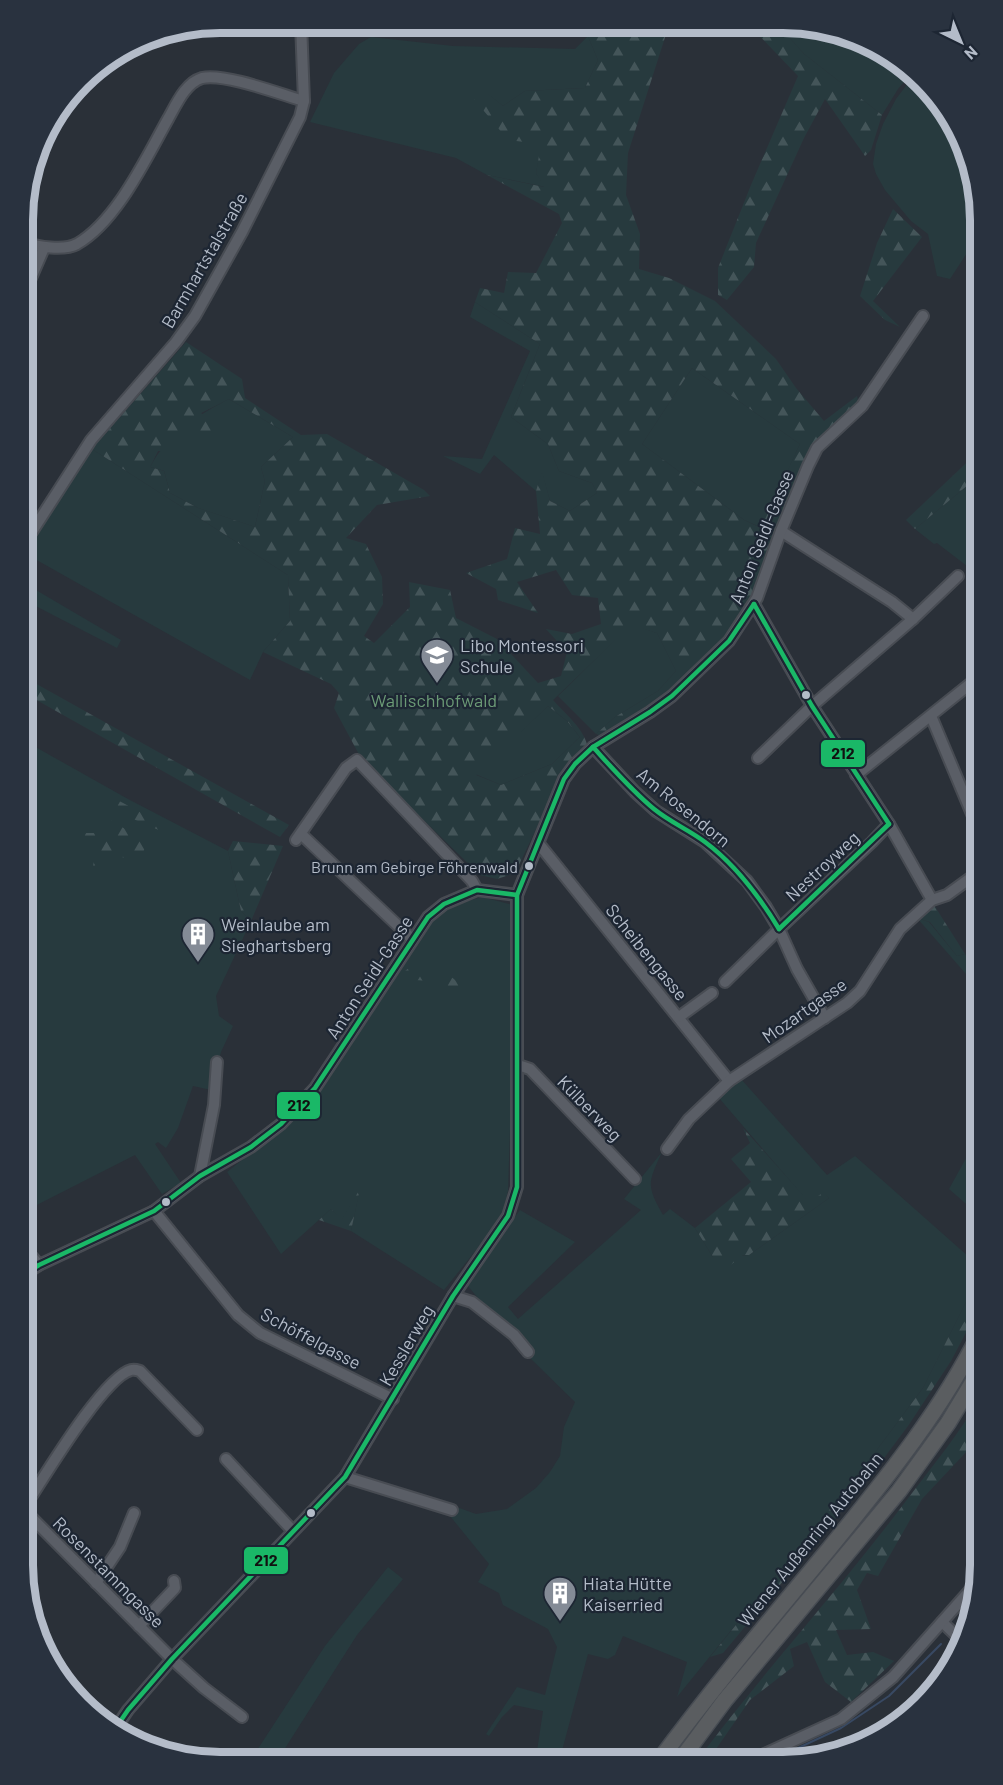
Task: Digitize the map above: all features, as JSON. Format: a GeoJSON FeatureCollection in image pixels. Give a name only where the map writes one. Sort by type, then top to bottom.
{"type":"FeatureCollection","features":[{"type":"Feature","properties":{"kind":"highway","name":"Wiener Außenring Autobahn"},"geometry":{"type":"LineString","coordinates":[[666,1752],[713,1690],[885,1480],[933,1412],[970,1350]]}},
{"type":"Feature","properties":{"kind":"highway","name":"Wiener Außenring Autobahn"},"geometry":{"type":"LineString","coordinates":[[686,1752],[725,1700],[899,1491],[948,1423],[970,1387]]}},
{"type":"Feature","properties":{"kind":"street","name":"Barmhartstalstraße"},"geometry":{"type":"LineString","coordinates":[[33,530],[91,440],[176,342],[195,316],[242,232],[300,117],[304,101],[301,33]]}},
{"type":"Feature","properties":{"kind":"street"},"geometry":{"type":"LineString","coordinates":[[33,245],[44,248],[76,245],[102,223],[128,190],[183,92],[201,78],[226,78],[304,101]]}},
{"type":"Feature","properties":{"kind":"street"},"geometry":{"type":"LineString","coordinates":[[33,273],[44,248]]}},
{"type":"Feature","properties":{"kind":"street","name":"Anton Seidl-Gasse"},"geometry":{"type":"LineString","coordinates":[[517,895],[564,779],[574,764],[593,747],[651,712],[672,696],[729,641],[754,604],[781,531],[808,466],[818,448],[862,406],[923,316]]}},
{"type":"Feature","properties":{"kind":"street"},"geometry":{"type":"LineString","coordinates":[[781,531],[892,602],[913,619]]}},
{"type":"Feature","properties":{"kind":"street"},"geometry":{"type":"LineString","coordinates":[[758,758],[812,706],[913,619],[958,576]]}},
{"type":"Feature","properties":{"kind":"street"},"geometry":{"type":"LineString","coordinates":[[754,604],[812,706],[889,824],[932,900]]}},
{"type":"Feature","properties":{"kind":"street"},"geometry":{"type":"LineString","coordinates":[[856,775],[970,684]]}},
{"type":"Feature","properties":{"kind":"street"},"geometry":{"type":"LineString","coordinates":[[931,716],[970,810]]}},
{"type":"Feature","properties":{"kind":"street","name":"Am Rosendorn"},"geometry":{"type":"LineString","coordinates":[[593,747],[656,811],[705,842],[747,881],[779,928],[797,969],[825,1018]]}},
{"type":"Feature","properties":{"kind":"street"},"geometry":{"type":"LineString","coordinates":[[412,939],[299,837],[346,768],[357,760],[472,881],[477,890],[517,895]]}},
{"type":"Feature","properties":{"kind":"street","name":"Nestroyweg"},"geometry":{"type":"LineString","coordinates":[[725,982],[889,824]]}},
{"type":"Feature","properties":{"kind":"street","name":"Scheibengasse"},"geometry":{"type":"LineString","coordinates":[[539,844],[729,1081]]}},
{"type":"Feature","properties":{"kind":"street","name":"Mozartgasse"},"geometry":{"type":"LineString","coordinates":[[667,1149],[689,1119],[729,1081],[847,1003],[860,991],[900,929],[932,900],[947,895],[970,878]]}},
{"type":"Feature","properties":{"kind":"street","name":"Anton Seidl-Gasse"},"geometry":{"type":"LineString","coordinates":[[33,1269],[154,1211],[200,1176],[259,1141],[281,1124],[315,1088],[344,1048],[428,917],[444,904],[477,890]]}},
{"type":"Feature","properties":{"kind":"street","name":"Kesslerweg"},"geometry":{"type":"LineString","coordinates":[[120,1722],[172,1659],[345,1477],[453,1296],[508,1216],[517,1187],[517,895]]}},
{"type":"Feature","properties":{"kind":"street"},"geometry":{"type":"LineString","coordinates":[[679,1017],[712,993]]}},
{"type":"Feature","properties":{"kind":"street"},"geometry":{"type":"LineString","coordinates":[[200,1176],[214,1105],[217,1062]]}},
{"type":"Feature","properties":{"kind":"street","name":"Külberweg"},"geometry":{"type":"LineString","coordinates":[[518,1065],[530,1069],[635,1179]]}},
{"type":"Feature","properties":{"kind":"street","name":"Schöffelgasse"},"geometry":{"type":"LineString","coordinates":[[154,1211],[238,1316],[276,1341],[393,1399]]}},
{"type":"Feature","properties":{"kind":"street"},"geometry":{"type":"LineString","coordinates":[[33,1258],[39,1265]]}},
{"type":"Feature","properties":{"kind":"street"},"geometry":{"type":"LineString","coordinates":[[453,1296],[472,1302],[514,1335],[528,1352]]}},
{"type":"Feature","properties":{"kind":"street"},"geometry":{"type":"LineString","coordinates":[[33,1494],[94,1402],[124,1374],[133,1369],[140,1371],[197,1430]]}},
{"type":"Feature","properties":{"kind":"street"},"geometry":{"type":"LineString","coordinates":[[226,1459],[293,1531]]}},
{"type":"Feature","properties":{"kind":"street"},"geometry":{"type":"LineString","coordinates":[[345,1477],[452,1510]]}},
{"type":"Feature","properties":{"kind":"street"},"geometry":{"type":"LineString","coordinates":[[96,1583],[120,1547],[134,1513]]}},
{"type":"Feature","properties":{"kind":"street","name":"Rosenstammgasse"},"geometry":{"type":"LineString","coordinates":[[33,1520],[172,1659],[204,1688],[242,1717]]}},
{"type":"Feature","properties":{"kind":"street"},"geometry":{"type":"LineString","coordinates":[[139,1626],[175,1588],[174,1581]]}},
{"type":"Feature","properties":{"kind":"street"},"geometry":{"type":"LineString","coordinates":[[769,1752],[841,1719],[893,1677],[967,1593]]}},
{"type":"Feature","properties":{"kind":"street"},"geometry":{"type":"LineString","coordinates":[[942,1622],[956,1635]]}},
{"type":"Feature","properties":{"kind":"green space","name":"Wallischhofwald"},"geometry":{"type":"Polygon","coordinates":[[[604,33],[666,33],[628,153],[626,195],[640,234],[639,269],[669,278],[715,301],[776,359],[796,388],[824,421],[857,396],[858,401],[813,449],[781,515],[750,599],[723,639],[705,658],[666,693],[625,724],[606,737],[596,734],[615,717],[658,691],[676,671],[657,633],[631,625],[553,700],[579,728],[588,748],[565,769],[515,873],[497,879],[480,875],[362,760],[334,708],[339,693],[331,684],[263,652],[290,621],[288,575],[92,449],[186,342],[242,379],[245,398],[301,435],[327,434],[424,490],[430,496],[377,505],[346,538],[366,544],[382,577],[383,604],[364,636],[374,643],[410,607],[409,582],[450,590],[456,618],[497,639],[538,683],[561,676],[567,652],[546,629],[572,634],[601,624],[598,598],[572,595],[556,570],[517,582],[538,613],[498,600],[496,589],[466,573],[507,559],[515,528],[540,534],[536,491],[542,471],[550,501],[570,511],[597,493],[592,483],[559,471],[548,444],[511,417],[540,344],[475,302],[480,288],[504,293],[508,272],[536,273],[562,223],[559,214],[487,175],[544,187],[536,173],[541,144],[508,140],[474,99],[477,85],[503,106],[525,91],[585,88],[598,60],[588,36],[604,33]],[[692,368],[642,444],[744,520],[761,528],[800,444],[692,368]],[[229,399],[201,413],[213,422],[215,439],[177,434],[171,451],[158,451],[150,467],[164,471],[170,493],[198,508],[255,527],[265,481],[261,467],[293,437],[229,399]],[[548,706],[476,775],[501,785],[552,764],[580,737],[567,721],[548,706]]]}},
{"type":"Feature","properties":{"kind":"green space"},"geometry":{"type":"Polygon","coordinates":[[[757,33],[785,33],[804,54],[882,115],[871,150],[865,156],[825,99],[804,138],[756,243],[754,267],[727,300],[718,295],[718,268],[798,76],[757,33]]]}},
{"type":"Feature","properties":{"kind":"green space"},"geometry":{"type":"Polygon","coordinates":[[[785,33],[819,37],[843,43],[865,52],[906,80],[882,115],[804,54],[785,33]]]}},
{"type":"Feature","properties":{"kind":"green space"},"geometry":{"type":"Polygon","coordinates":[[[588,36],[598,60],[585,88],[525,91],[503,106],[477,86],[542,144],[536,173],[545,187],[487,175],[456,158],[310,122],[334,73],[359,44],[371,37],[453,46],[575,49],[588,36]]]}},
{"type":"Feature","properties":{"kind":"green space"},"geometry":{"type":"Polygon","coordinates":[[[909,83],[938,116],[960,160],[970,208],[970,248],[950,279],[937,276],[928,234],[911,221],[885,190],[873,164],[876,144],[883,124],[896,99],[909,83]]]}},
{"type":"Feature","properties":{"kind":"green space"},"geometry":{"type":"Polygon","coordinates":[[[893,209],[922,237],[873,301],[900,327],[885,320],[860,296],[877,243],[893,209]]]}},
{"type":"Feature","properties":{"kind":"green space"},"geometry":{"type":"Polygon","coordinates":[[[475,302],[540,344],[511,417],[548,444],[559,471],[592,483],[597,493],[570,511],[550,501],[542,473],[536,491],[494,455],[480,474],[443,456],[482,459],[530,351],[470,317],[475,302]]]}},
{"type":"Feature","properties":{"kind":"green space"},"geometry":{"type":"Polygon","coordinates":[[[692,368],[800,444],[762,528],[744,520],[642,444],[692,368]]]}},
{"type":"Feature","properties":{"kind":"green space"},"geometry":{"type":"Polygon","coordinates":[[[229,399],[293,437],[261,467],[265,481],[255,527],[198,508],[170,493],[164,471],[150,467],[165,445],[184,427],[229,399]]]}},
{"type":"Feature","properties":{"kind":"green space"},"geometry":{"type":"Polygon","coordinates":[[[92,449],[288,575],[290,621],[263,652],[250,680],[33,558],[33,538],[92,449]]]}},
{"type":"Feature","properties":{"kind":"green space"},"geometry":{"type":"Polygon","coordinates":[[[970,459],[970,483],[915,529],[906,520],[970,459]]]}},
{"type":"Feature","properties":{"kind":"green space"},"geometry":{"type":"Polygon","coordinates":[[[970,483],[970,568],[915,529],[970,483]]]}},
{"type":"Feature","properties":{"kind":"green space"},"geometry":{"type":"Polygon","coordinates":[[[33,588],[121,640],[117,648],[33,605],[33,588]]]}},
{"type":"Feature","properties":{"kind":"green space"},"geometry":{"type":"Polygon","coordinates":[[[631,624],[657,633],[676,671],[658,691],[615,717],[596,734],[558,696],[631,624]]]}},
{"type":"Feature","properties":{"kind":"green space"},"geometry":{"type":"Polygon","coordinates":[[[33,682],[289,825],[280,837],[33,698],[33,682]]]}},
{"type":"Feature","properties":{"kind":"green space"},"geometry":{"type":"Polygon","coordinates":[[[548,706],[567,721],[580,737],[552,764],[501,785],[475,774],[548,706]]]}},
{"type":"Feature","properties":{"kind":"green space"},"geometry":{"type":"Polygon","coordinates":[[[33,746],[228,851],[241,911],[251,921],[216,996],[219,1016],[233,1026],[221,1052],[211,1090],[193,1086],[178,1128],[166,1148],[158,1142],[155,1144],[181,1183],[162,1194],[135,1155],[33,1207],[33,746]]]}},
{"type":"Feature","properties":{"kind":"green space"},"geometry":{"type":"Polygon","coordinates":[[[104,793],[163,824],[168,834],[124,815],[120,826],[147,841],[140,862],[107,853],[91,875],[96,852],[79,843],[79,833],[104,833],[117,812],[96,797],[104,793]]]}},
{"type":"Feature","properties":{"kind":"green space"},"geometry":{"type":"Polygon","coordinates":[[[233,841],[283,846],[251,921],[241,911],[228,851],[233,841]]]}},
{"type":"Feature","properties":{"kind":"green space"},"geometry":{"type":"Polygon","coordinates":[[[482,897],[513,905],[512,1068],[508,1191],[501,1219],[444,1290],[351,1231],[359,1192],[342,1220],[331,1209],[281,1254],[227,1172],[287,1124],[323,1086],[430,921],[452,905],[482,897]]]}},
{"type":"Feature","properties":{"kind":"green space"},"geometry":{"type":"Polygon","coordinates":[[[934,905],[965,954],[957,956],[930,922],[917,918],[934,905]]]}},
{"type":"Feature","properties":{"kind":"green space"},"geometry":{"type":"Polygon","coordinates":[[[917,918],[929,922],[957,956],[965,954],[970,961],[970,979],[917,918]]]}},
{"type":"Feature","properties":{"kind":"green space"},"geometry":{"type":"Polygon","coordinates":[[[410,967],[450,976],[463,986],[462,1001],[455,1009],[456,990],[442,985],[420,980],[397,982],[399,976],[410,967]]]}},
{"type":"Feature","properties":{"kind":"green space"},"geometry":{"type":"Polygon","coordinates":[[[741,1079],[827,1175],[855,1156],[970,1258],[970,1294],[923,1388],[868,1462],[677,1697],[687,1662],[623,1636],[615,1655],[608,1659],[588,1654],[562,1752],[538,1752],[543,1711],[514,1705],[502,1717],[489,1736],[486,1734],[517,1687],[545,1695],[557,1647],[548,1629],[503,1605],[499,1593],[478,1582],[489,1564],[437,1500],[476,1514],[507,1509],[536,1488],[550,1472],[560,1456],[564,1427],[575,1402],[528,1356],[466,1284],[520,1210],[575,1242],[508,1307],[518,1319],[641,1210],[624,1199],[662,1152],[652,1178],[654,1197],[663,1215],[670,1209],[695,1228],[713,1257],[749,1255],[829,1198],[824,1193],[809,1203],[719,1098],[741,1079]]]}},
{"type":"Feature","properties":{"kind":"green space"},"geometry":{"type":"Polygon","coordinates":[[[743,1128],[809,1202],[824,1192],[829,1198],[749,1255],[743,1255],[717,1276],[713,1257],[695,1228],[751,1182],[731,1159],[750,1143],[743,1128]]]}},
{"type":"Feature","properties":{"kind":"green space"},"geometry":{"type":"Polygon","coordinates":[[[970,1151],[970,1207],[949,1189],[970,1151]]]}},
{"type":"Feature","properties":{"kind":"green space"},"geometry":{"type":"Polygon","coordinates":[[[360,1189],[351,1231],[319,1220],[331,1209],[342,1219],[360,1189]]]}},
{"type":"Feature","properties":{"kind":"green space"},"geometry":{"type":"Polygon","coordinates":[[[970,1294],[970,1325],[951,1361],[908,1426],[866,1482],[723,1653],[710,1657],[868,1462],[923,1388],[970,1294]]]}},
{"type":"Feature","properties":{"kind":"green space"},"geometry":{"type":"Polygon","coordinates":[[[970,1413],[970,1449],[922,1499],[878,1576],[867,1573],[857,1590],[871,1629],[836,1630],[847,1655],[873,1652],[894,1661],[851,1702],[825,1682],[807,1642],[790,1649],[794,1666],[750,1700],[714,1752],[704,1752],[857,1564],[970,1413]]]}},
{"type":"Feature","properties":{"kind":"green space"},"geometry":{"type":"Polygon","coordinates":[[[388,1567],[403,1579],[357,1635],[283,1752],[256,1752],[325,1646],[388,1567]]]}},
{"type":"Feature","properties":{"kind":"waterway"},"geometry":{"type":"LineString","coordinates":[[791,1751],[841,1728],[889,1696],[941,1644]]}},
{"type":"Feature","properties":{"kind":"transit line","name":"212"},"geometry":{"type":"LineString","coordinates":[[754,604],[812,706],[889,824]]}},
{"type":"Feature","properties":{"kind":"transit line","name":"212"},"geometry":{"type":"LineString","coordinates":[[120,1722],[172,1659],[345,1477],[453,1296],[508,1216],[517,1187],[517,895],[564,779],[575,764],[593,747],[672,696],[729,641],[754,604]]}},
{"type":"Feature","properties":{"kind":"transit line","name":"212"},"geometry":{"type":"LineString","coordinates":[[593,747],[654,809],[705,842],[727,861],[755,893],[779,929]]}},
{"type":"Feature","properties":{"kind":"transit line","name":"212"},"geometry":{"type":"LineString","coordinates":[[779,929],[889,824]]}},
{"type":"Feature","properties":{"kind":"transit line","name":"212"},"geometry":{"type":"LineString","coordinates":[[33,1269],[154,1211],[200,1176],[251,1147],[281,1124],[315,1088],[428,917],[444,904],[477,890],[517,895]]}},
{"type":"Feature","properties":{"kind":"place","name":"Libo Montessori Schule"},"geometry":{"type":"Point","coordinates":[437,684]}},
{"type":"Feature","properties":{"kind":"place","name":"Brunn am Gebirge Föhrenwald"},"geometry":{"type":"Point","coordinates":[529,866]}},
{"type":"Feature","properties":{"kind":"place","name":"Weinlaube am Sieghartsberg"},"geometry":{"type":"Point","coordinates":[198,963]}},
{"type":"Feature","properties":{"kind":"place","name":"Hiata Hütte Kaiserried"},"geometry":{"type":"Point","coordinates":[560,1622]}}]}
